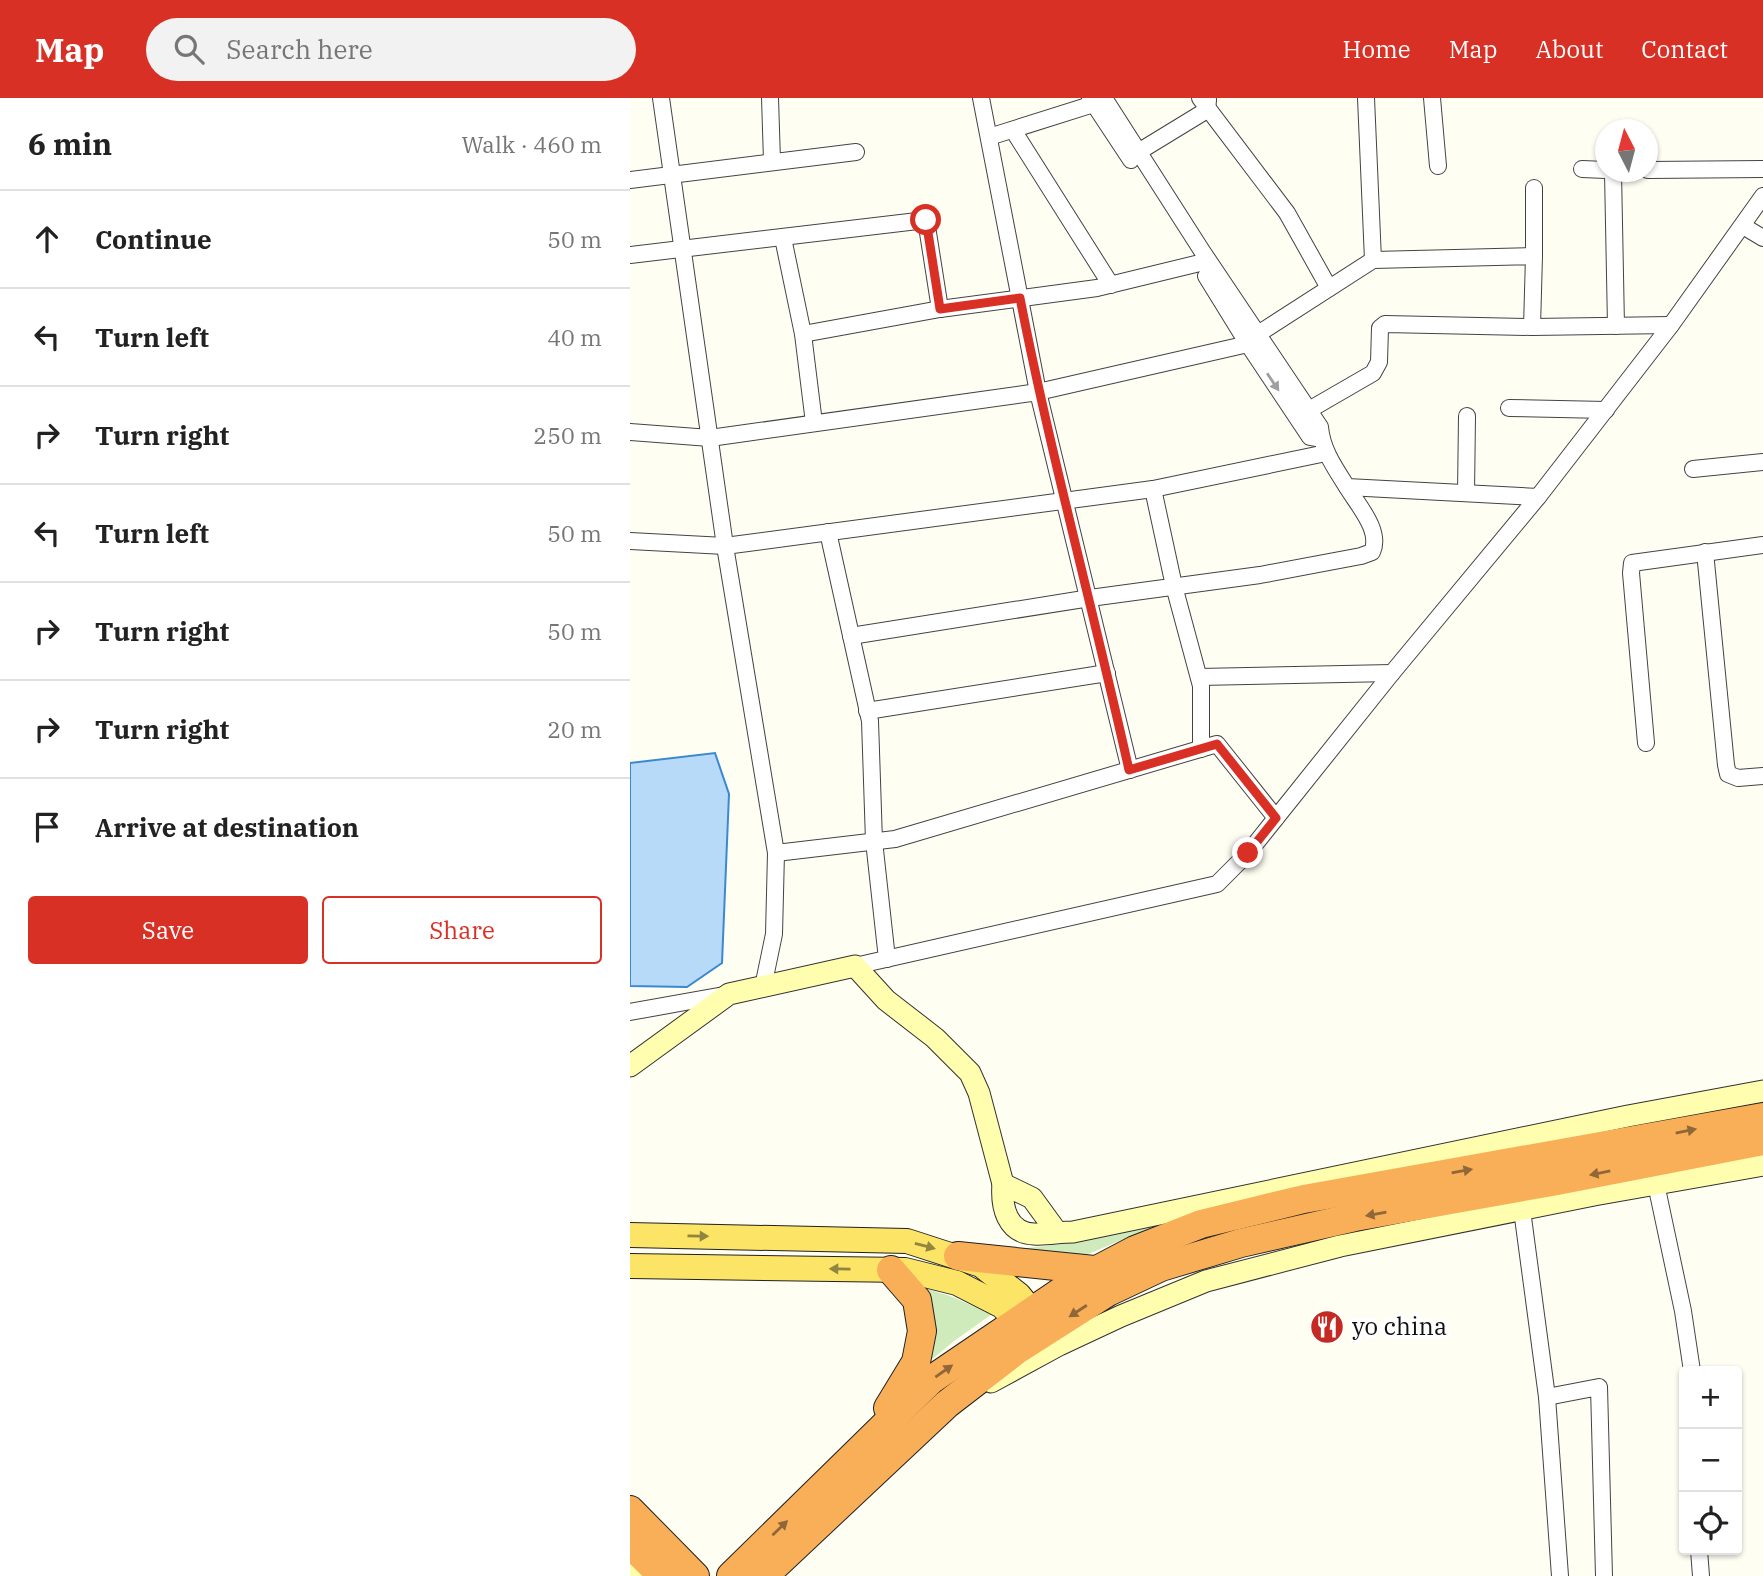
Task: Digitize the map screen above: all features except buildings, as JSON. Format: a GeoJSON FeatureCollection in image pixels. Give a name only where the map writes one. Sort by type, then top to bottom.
{"type":"FeatureCollection","features":[{"type":"Feature","properties":{"kind":"highway"},"geometry":{"type":"LineString","coordinates":[[764,1576],[1094,1270],[1158,1240],[1201,1224],[1304,1199],[1763,1117]]}},
{"type":"Feature","properties":{"kind":"highway"},"geometry":{"type":"LineString","coordinates":[[731,1576],[931,1380],[1031,1326],[1161,1267],[1241,1243],[1355,1217],[1763,1141]]}},
{"type":"Feature","properties":{"kind":"highway"},"geometry":{"type":"LineString","coordinates":[[958,1256],[1094,1270]]}},
{"type":"Feature","properties":{"kind":"highway"},"geometry":{"type":"LineString","coordinates":[[857,1453],[871,1429],[892,1403],[916,1362],[922,1331],[917,1300],[891,1270]]}},
{"type":"Feature","properties":{"kind":"highway"},"geometry":{"type":"LineString","coordinates":[[630,1510],[695,1576]]}},
{"type":"Feature","properties":{"kind":"highway"},"geometry":{"type":"LineString","coordinates":[[630,1544],[662,1576]]}},
{"type":"Feature","properties":{"kind":"main road"},"geometry":{"type":"LineString","coordinates":[[634,1235],[907,1241],[958,1256],[990,1271],[1009,1286],[1031,1326],[1002,1306],[957,1283],[905,1270],[634,1266],[634,1235]]}},
{"type":"Feature","properties":{"kind":"street"},"geometry":{"type":"LineString","coordinates":[[661,98],[726,546],[776,853],[774,934],[763,987]]}},
{"type":"Feature","properties":{"kind":"street"},"geometry":{"type":"LineString","coordinates":[[770,98],[772,161]]}},
{"type":"Feature","properties":{"kind":"street"},"geometry":{"type":"LineString","coordinates":[[981,98],[1038,392],[1090,597],[1129,770]]}},
{"type":"Feature","properties":{"kind":"street"},"geometry":{"type":"LineString","coordinates":[[1366,98],[1373,260]]}},
{"type":"Feature","properties":{"kind":"street"},"geometry":{"type":"LineString","coordinates":[[1432,98],[1438,166]]}},
{"type":"Feature","properties":{"kind":"street"},"geometry":{"type":"LineString","coordinates":[[989,137],[1099,100],[1253,339],[1310,437],[1324,446]]}},
{"type":"Feature","properties":{"kind":"street"},"geometry":{"type":"LineString","coordinates":[[1134,154],[1205,102],[1287,214],[1329,288]]}},
{"type":"Feature","properties":{"kind":"street"},"geometry":{"type":"LineString","coordinates":[[1013,130],[1111,285]]}},
{"type":"Feature","properties":{"kind":"street"},"geometry":{"type":"LineString","coordinates":[[630,180],[856,152]]}},
{"type":"Feature","properties":{"kind":"street"},"geometry":{"type":"LineString","coordinates":[[1581,169],[1595,170]]}},
{"type":"Feature","properties":{"kind":"street"},"geometry":{"type":"LineString","coordinates":[[1658,170],[1763,169]]}},
{"type":"Feature","properties":{"kind":"street"},"geometry":{"type":"LineString","coordinates":[[1613,182],[1616,326]]}},
{"type":"Feature","properties":{"kind":"street"},"geometry":{"type":"LineString","coordinates":[[1532,327],[1534,188]]}},
{"type":"Feature","properties":{"kind":"street"},"geometry":{"type":"LineString","coordinates":[[630,1012],[763,987],[1217,884],[1248,853],[1538,497],[1671,325],[1763,196]]}},
{"type":"Feature","properties":{"kind":"street"},"geometry":{"type":"LineString","coordinates":[[630,255],[926,220],[940,309]]}},
{"type":"Feature","properties":{"kind":"street"},"geometry":{"type":"LineString","coordinates":[[1743,226],[1763,238]]}},
{"type":"Feature","properties":{"kind":"street"},"geometry":{"type":"LineString","coordinates":[[783,238],[803,334],[814,423]]}},
{"type":"Feature","properties":{"kind":"street"},"geometry":{"type":"LineString","coordinates":[[630,432],[710,438],[1038,392],[1253,339],[1373,260],[1534,256]]}},
{"type":"Feature","properties":{"kind":"street"},"geometry":{"type":"LineString","coordinates":[[803,334],[940,309],[1111,285],[1204,262]]}},
{"type":"Feature","properties":{"kind":"street"},"geometry":{"type":"LineString","coordinates":[[1309,410],[1373,373],[1378,362],[1380,328],[1385,324],[1532,327],[1671,325]]}},
{"type":"Feature","properties":{"kind":"street"},"geometry":{"type":"LineString","coordinates":[[851,636],[1090,597],[1260,575],[1372,552],[1375,545],[1373,530],[1324,446],[1320,427],[1253,339]]}},
{"type":"Feature","properties":{"kind":"street"},"geometry":{"type":"LineString","coordinates":[[1509,408],[1605,410]]}},
{"type":"Feature","properties":{"kind":"street"},"geometry":{"type":"LineString","coordinates":[[1466,493],[1467,416]]}},
{"type":"Feature","properties":{"kind":"street"},"geometry":{"type":"LineString","coordinates":[[630,541],[726,546],[1153,489],[1324,446]]}},
{"type":"Feature","properties":{"kind":"street"},"geometry":{"type":"LineString","coordinates":[[1693,470],[1763,462]]}},
{"type":"Feature","properties":{"kind":"street"},"geometry":{"type":"LineString","coordinates":[[1347,487],[1538,497]]}},
{"type":"Feature","properties":{"kind":"street"},"geometry":{"type":"LineString","coordinates":[[1153,489],[1174,586],[1201,686],[1201,749]]}},
{"type":"Feature","properties":{"kind":"street"},"geometry":{"type":"LineString","coordinates":[[828,532],[870,721],[874,841],[887,959]]}},
{"type":"Feature","properties":{"kind":"street"},"geometry":{"type":"LineString","coordinates":[[1646,743],[1632,563],[1763,545]]}},
{"type":"Feature","properties":{"kind":"street"},"geometry":{"type":"LineString","coordinates":[[1705,552],[1728,774],[1738,778],[1763,776]]}},
{"type":"Feature","properties":{"kind":"street"},"geometry":{"type":"LineString","coordinates":[[867,711],[1107,673]]}},
{"type":"Feature","properties":{"kind":"street"},"geometry":{"type":"LineString","coordinates":[[1199,677],[1392,673]]}},
{"type":"Feature","properties":{"kind":"street"},"geometry":{"type":"LineString","coordinates":[[776,853],[895,839],[1217,744],[1276,818]]}},
{"type":"Feature","properties":{"kind":"street"},"geometry":{"type":"LineString","coordinates":[[855,966],[886,1000],[935,1038],[970,1073],[979,1093],[1003,1184],[1001,1202],[1008,1220],[1021,1233],[1073,1233],[1614,1119],[1763,1091]]}},
{"type":"Feature","properties":{"kind":"street"},"geometry":{"type":"LineString","coordinates":[[630,1066],[730,994]]}},
{"type":"Feature","properties":{"kind":"street"},"geometry":{"type":"LineString","coordinates":[[882,1465],[981,1387],[1071,1340],[1206,1281],[1340,1246],[1763,1165]]}},
{"type":"Feature","properties":{"kind":"street"},"geometry":{"type":"LineString","coordinates":[[1003,1184],[1032,1198],[1056,1231]]}},
{"type":"Feature","properties":{"kind":"street"},"geometry":{"type":"LineString","coordinates":[[1656,1184],[1683,1311],[1691,1366]]}},
{"type":"Feature","properties":{"kind":"street"},"geometry":{"type":"LineString","coordinates":[[1522,1210],[1547,1397],[1560,1576]]}},
{"type":"Feature","properties":{"kind":"street"},"geometry":{"type":"LineString","coordinates":[[1547,1397],[1600,1387],[1604,1576]]}},
{"type":"Feature","properties":{"kind":"street"},"geometry":{"type":"LineString","coordinates":[[630,1494],[710,1576]]}},
{"type":"Feature","properties":{"kind":"street"},"geometry":{"type":"LineString","coordinates":[[1699,1555],[1701,1576]]}},
{"type":"Feature","properties":{"kind":"street"},"geometry":{"type":"LineString","coordinates":[[630,1566],[640,1576]]}},
{"type":"Feature","properties":{"kind":"green space"},"geometry":{"type":"Polygon","coordinates":[[[1153,1223],[1154,1226],[1079,1258],[992,1252],[1062,1244],[1153,1223]]]}},
{"type":"Feature","properties":{"kind":"green space"},"geometry":{"type":"Polygon","coordinates":[[[908,1283],[950,1296],[992,1314],[918,1371],[908,1283]]]}},
{"type":"Feature","properties":{"kind":"water"},"geometry":{"type":"Polygon","coordinates":[[[715,753],[729,794],[722,963],[687,987],[630,986],[630,763],[715,753]]]}},
{"type":"Feature","properties":{"kind":"place","name":"yo china"},"geometry":{"type":"Point","coordinates":[1327,1327]}},
{"type":"Feature","properties":{"kind":"route"},"geometry":{"type":"LineString","coordinates":[[926,220],[940,309],[1020,298],[1038,392],[1090,597],[1129,770],[1217,744],[1276,818],[1248,853]]}}]}
